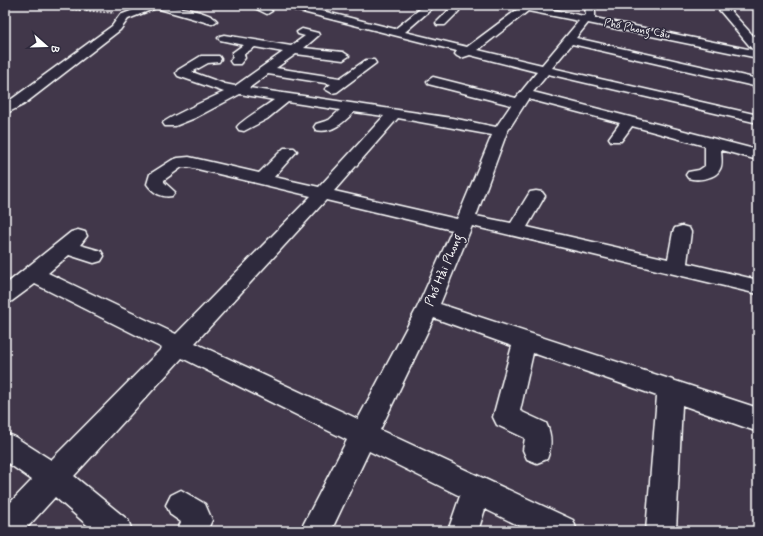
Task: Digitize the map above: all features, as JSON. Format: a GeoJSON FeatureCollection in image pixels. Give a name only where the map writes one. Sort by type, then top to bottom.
{"type":"FeatureCollection","features":[{"type":"Feature","properties":{"kind":"street"},"geometry":{"type":"LineString","coordinates":[[5,110],[18,102],[116,28],[122,20],[131,14],[156,5],[196,15],[212,21]]}},
{"type":"Feature","properties":{"kind":"street"},"geometry":{"type":"LineString","coordinates":[[254,5],[267,11]]}},
{"type":"Feature","properties":{"kind":"street"},"geometry":{"type":"LineString","coordinates":[[286,5],[544,70],[758,119]]}},
{"type":"Feature","properties":{"kind":"street"},"geometry":{"type":"LineString","coordinates":[[397,33],[431,5]]}},
{"type":"Feature","properties":{"kind":"street"},"geometry":{"type":"LineString","coordinates":[[441,23],[454,11],[452,8],[454,5]]}},
{"type":"Feature","properties":{"kind":"street"},"geometry":{"type":"LineString","coordinates":[[586,19],[592,14],[590,5]]}},
{"type":"Feature","properties":{"kind":"street"},"geometry":{"type":"LineString","coordinates":[[720,5],[758,48]]}},
{"type":"Feature","properties":{"kind":"street"},"geometry":{"type":"LineString","coordinates":[[471,63],[458,59],[457,57],[469,51],[520,6]]}},
{"type":"Feature","properties":{"kind":"street","name":"Phố Phong Cầu"},"geometry":{"type":"LineString","coordinates":[[520,6],[758,54]]}},
{"type":"Feature","properties":{"kind":"street"},"geometry":{"type":"LineString","coordinates":[[319,13],[336,9],[344,11]]}},
{"type":"Feature","properties":{"kind":"street","name":"Phố Hải Phong"},"geometry":{"type":"LineString","coordinates":[[315,531],[363,433],[428,308],[502,129],[544,70],[586,19]]}},
{"type":"Feature","properties":{"kind":"street"},"geometry":{"type":"LineString","coordinates":[[394,20],[409,23]]}},
{"type":"Feature","properties":{"kind":"street"},"geometry":{"type":"LineString","coordinates":[[738,25],[751,26]]}},
{"type":"Feature","properties":{"kind":"street"},"geometry":{"type":"LineString","coordinates":[[362,35],[375,27]]}},
{"type":"Feature","properties":{"kind":"street"},"geometry":{"type":"LineString","coordinates":[[170,123],[196,113],[236,91],[314,35],[302,32]]}},
{"type":"Feature","properties":{"kind":"street"},"geometry":{"type":"LineString","coordinates":[[224,38],[294,50],[343,56]]}},
{"type":"Feature","properties":{"kind":"street"},"geometry":{"type":"LineString","coordinates":[[570,40],[758,83]]}},
{"type":"Feature","properties":{"kind":"street"},"geometry":{"type":"LineString","coordinates":[[236,61],[239,58],[238,53],[253,43]]}},
{"type":"Feature","properties":{"kind":"street"},"geometry":{"type":"LineString","coordinates":[[215,59],[205,59],[182,73],[213,86],[236,91],[316,101],[502,129]]}},
{"type":"Feature","properties":{"kind":"street"},"geometry":{"type":"LineString","coordinates":[[316,101],[370,63]]}},
{"type":"Feature","properties":{"kind":"street"},"geometry":{"type":"LineString","coordinates":[[266,70],[342,82]]}},
{"type":"Feature","properties":{"kind":"street"},"geometry":{"type":"LineString","coordinates":[[433,81],[629,121],[758,155]]}},
{"type":"Feature","properties":{"kind":"street"},"geometry":{"type":"LineString","coordinates":[[244,127],[262,116],[285,97]]}},
{"type":"Feature","properties":{"kind":"street"},"geometry":{"type":"LineString","coordinates":[[321,127],[334,123],[351,107]]}},
{"type":"Feature","properties":{"kind":"street"},"geometry":{"type":"LineString","coordinates":[[5,529],[322,194],[395,113]]}},
{"type":"Feature","properties":{"kind":"street"},"geometry":{"type":"LineString","coordinates":[[616,138],[629,121]]}},
{"type":"Feature","properties":{"kind":"street"},"geometry":{"type":"LineString","coordinates":[[694,175],[702,174],[713,168],[713,143]]}},
{"type":"Feature","properties":{"kind":"street"},"geometry":{"type":"LineString","coordinates":[[262,180],[289,151]]}},
{"type":"Feature","properties":{"kind":"street"},"geometry":{"type":"LineString","coordinates":[[166,192],[155,184],[156,178],[182,162],[322,194],[464,223],[516,230],[638,257],[676,268],[758,287]]}},
{"type":"Feature","properties":{"kind":"street"},"geometry":{"type":"LineString","coordinates":[[516,230],[536,196]]}},
{"type":"Feature","properties":{"kind":"street"},"geometry":{"type":"LineString","coordinates":[[676,268],[682,232]]}},
{"type":"Feature","properties":{"kind":"street"},"geometry":{"type":"LineString","coordinates":[[5,296],[33,275],[72,241],[94,256]]}},
{"type":"Feature","properties":{"kind":"street"},"geometry":{"type":"LineString","coordinates":[[33,275],[363,433],[562,531]]}},
{"type":"Feature","properties":{"kind":"street"},"geometry":{"type":"LineString","coordinates":[[428,308],[758,420]]}},
{"type":"Feature","properties":{"kind":"street"},"geometry":{"type":"LineString","coordinates":[[525,340],[506,416],[537,431],[537,450]]}},
{"type":"Feature","properties":{"kind":"street"},"geometry":{"type":"LineString","coordinates":[[661,531],[670,390]]}},
{"type":"Feature","properties":{"kind":"street"},"geometry":{"type":"LineString","coordinates":[[5,446],[54,478],[117,531]]}},
{"type":"Feature","properties":{"kind":"street"},"geometry":{"type":"LineString","coordinates":[[463,531],[477,490]]}},
{"type":"Feature","properties":{"kind":"path"},"geometry":{"type":"LineString","coordinates":[[23,5],[131,14]]}}]}
